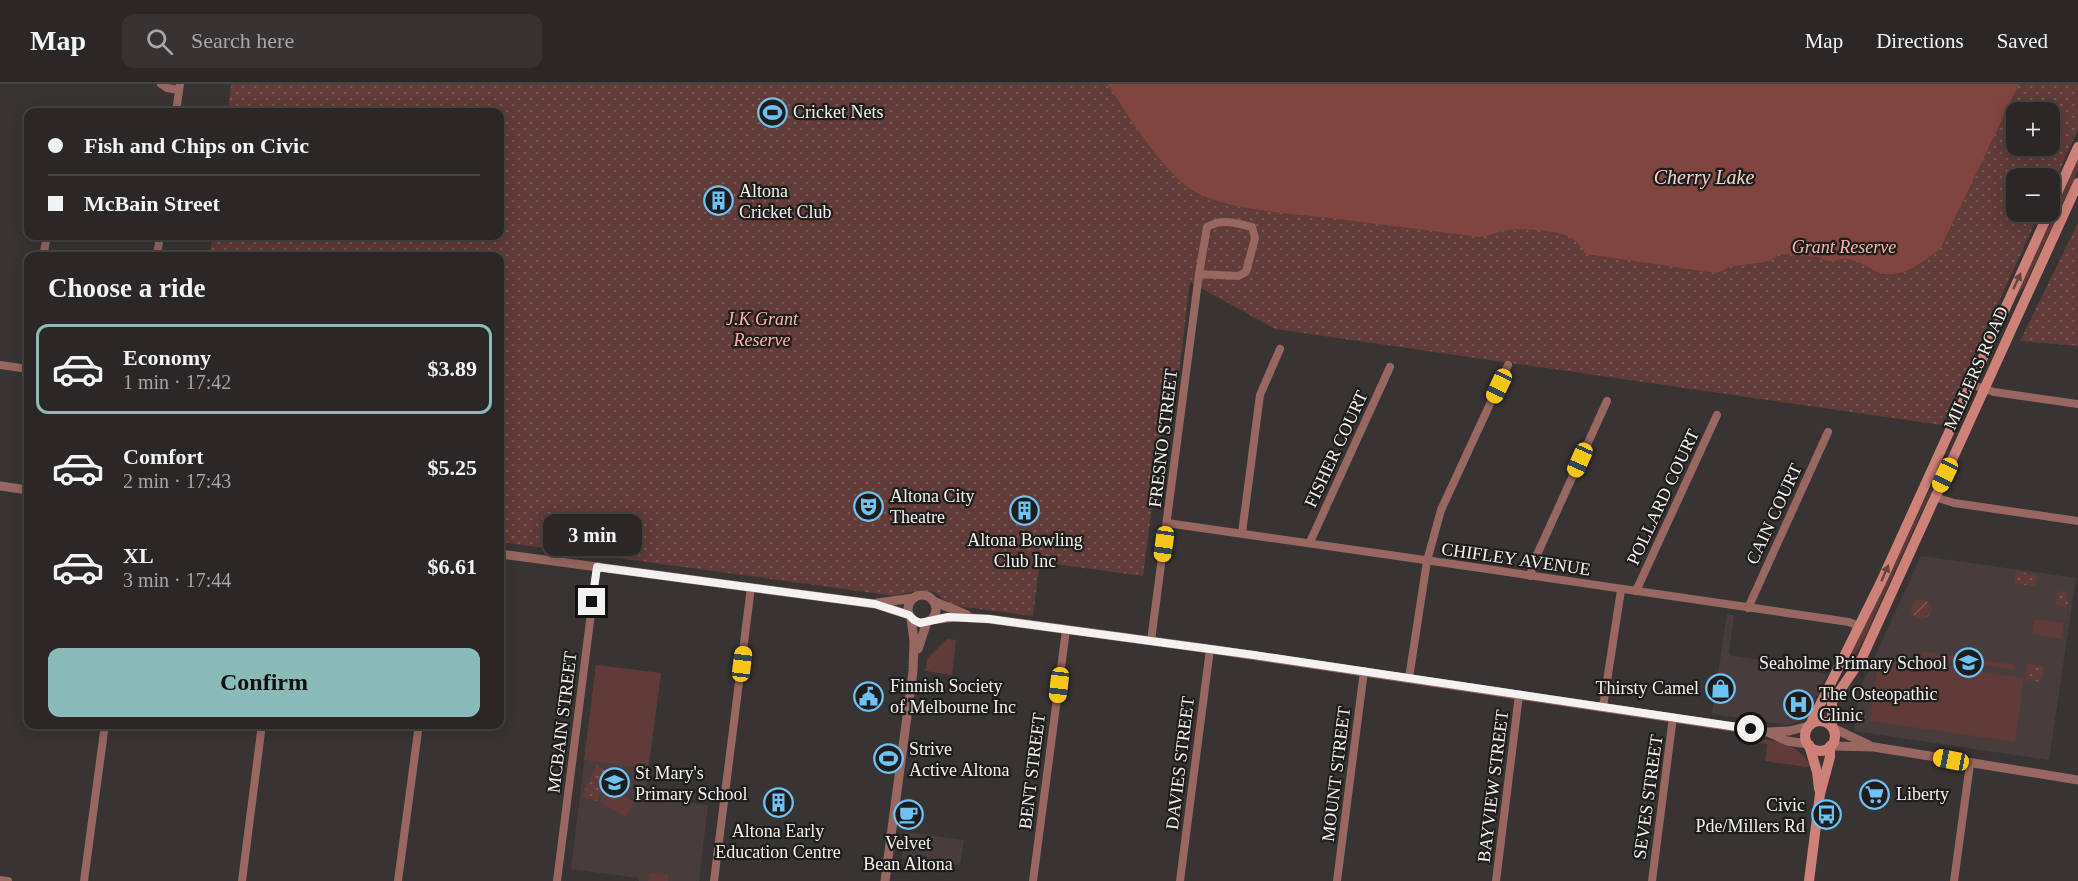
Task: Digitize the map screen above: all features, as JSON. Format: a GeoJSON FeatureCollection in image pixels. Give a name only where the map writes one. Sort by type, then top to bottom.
{"type":"FeatureCollection","features":[{"type":"Feature","properties":{"kind":"main road","name":"MILLERS ROAD"},"geometry":{"type":"LineString","coordinates":[[2060,187],[2078,147]]}},
{"type":"Feature","properties":{"kind":"main road","name":"MILLERS ROAD"},"geometry":{"type":"LineString","coordinates":[[1832,728],[1832,702],[1862,658],[2078,183]]}},
{"type":"Feature","properties":{"kind":"main road","name":"MILLERS ROAD"},"geometry":{"type":"LineString","coordinates":[[1809,725],[1881,582],[2044,222]]}},
{"type":"Feature","properties":{"kind":"main road"},"geometry":{"type":"LineString","coordinates":[[1809,881],[1820,794],[1834,737],[1832,728],[1821,721],[1809,725],[1805,733],[1817,772],[1820,794]]}},
{"type":"Feature","properties":{"kind":"main road"},"geometry":{"type":"LineString","coordinates":[[1808,745],[1821,750],[1830,746]]}},
{"type":"Feature","properties":{"kind":"street"},"geometry":{"type":"LineString","coordinates":[[161,84],[167,88],[180,87],[177,108]]}},
{"type":"Feature","properties":{"kind":"street","name":"FRESNO STREET"},"geometry":{"type":"LineString","coordinates":[[1151,641],[1199,274],[1207,227],[1215,222],[1228,221],[1252,227],[1255,238],[1246,272],[1238,276],[1199,274]]}},
{"type":"Feature","properties":{"kind":"street"},"geometry":{"type":"LineString","coordinates":[[44,252],[45,241]]}},
{"type":"Feature","properties":{"kind":"street"},"geometry":{"type":"LineString","coordinates":[[1242,533],[1260,395],[1280,349]]}},
{"type":"Feature","properties":{"kind":"street"},"geometry":{"type":"LineString","coordinates":[[0,365],[24,366]]}},
{"type":"Feature","properties":{"kind":"street"},"geometry":{"type":"LineString","coordinates":[[1409,678],[1427,561],[1441,510],[1508,365]]}},
{"type":"Feature","properties":{"kind":"street","name":"FISHER COURT"},"geometry":{"type":"LineString","coordinates":[[1310,542],[1390,367]]}},
{"type":"Feature","properties":{"kind":"street"},"geometry":{"type":"LineString","coordinates":[[1970,384],[1985,389],[2078,404]]}},
{"type":"Feature","properties":{"kind":"street"},"geometry":{"type":"LineString","coordinates":[[1530,576],[1535,559],[1607,401]]}},
{"type":"Feature","properties":{"kind":"street","name":"POLLARD COURT"},"geometry":{"type":"LineString","coordinates":[[1636,591],[1717,415]]}},
{"type":"Feature","properties":{"kind":"street","name":"CAIN COURT"},"geometry":{"type":"LineString","coordinates":[[1748,608],[1828,432]]}},
{"type":"Feature","properties":{"kind":"street"},"geometry":{"type":"LineString","coordinates":[[0,486],[24,489]]}},
{"type":"Feature","properties":{"kind":"street"},"geometry":{"type":"LineString","coordinates":[[1935,497],[1954,503],[2078,521]]}},
{"type":"Feature","properties":{"kind":"street","name":"CHIFLEY AVENUE"},"geometry":{"type":"LineString","coordinates":[[1167,523],[1849,622],[1859,626]]}},
{"type":"Feature","properties":{"kind":"street"},"geometry":{"type":"LineString","coordinates":[[504,555],[875,604],[910,616],[920,623],[948,617],[974,617],[1364,671],[1767,732],[1789,731],[1809,725]]}},
{"type":"Feature","properties":{"kind":"street","name":"MCBAIN STREET"},"geometry":{"type":"LineString","coordinates":[[557,881],[597,567]]}},
{"type":"Feature","properties":{"kind":"street"},"geometry":{"type":"LineString","coordinates":[[714,881],[751,587]]}},
{"type":"Feature","properties":{"kind":"street"},"geometry":{"type":"LineString","coordinates":[[1603,707],[1621,590]]}},
{"type":"Feature","properties":{"kind":"street"},"geometry":{"type":"LineString","coordinates":[[875,604],[923,596],[974,617]]}},
{"type":"Feature","properties":{"kind":"street"},"geometry":{"type":"LineString","coordinates":[[913,672],[914,641],[910,603],[915,598]]}},
{"type":"Feature","properties":{"kind":"street"},"geometry":{"type":"LineString","coordinates":[[885,881],[913,672],[920,641],[929,621],[935,614],[933,601]]}},
{"type":"Feature","properties":{"kind":"street","name":"BENT STREET"},"geometry":{"type":"LineString","coordinates":[[1033,881],[1066,630]]}},
{"type":"Feature","properties":{"kind":"street","name":"DAVIES STREET"},"geometry":{"type":"LineString","coordinates":[[1180,881],[1210,649]]}},
{"type":"Feature","properties":{"kind":"street","name":"MOUNT STREET"},"geometry":{"type":"LineString","coordinates":[[1337,881],[1364,671]]}},
{"type":"Feature","properties":{"kind":"street","name":"BAYVIEW STREET"},"geometry":{"type":"LineString","coordinates":[[1496,881],[1519,695]]}},
{"type":"Feature","properties":{"kind":"street","name":"SEVES STREET"},"geometry":{"type":"LineString","coordinates":[[1652,881],[1673,717]]}},
{"type":"Feature","properties":{"kind":"street"},"geometry":{"type":"LineString","coordinates":[[1832,728],[1874,747]]}},
{"type":"Feature","properties":{"kind":"street"},"geometry":{"type":"LineString","coordinates":[[84,881],[104,729]]}},
{"type":"Feature","properties":{"kind":"street"},"geometry":{"type":"LineString","coordinates":[[242,881],[261,729]]}},
{"type":"Feature","properties":{"kind":"street"},"geometry":{"type":"LineString","coordinates":[[399,881],[418,729]]}},
{"type":"Feature","properties":{"kind":"street"},"geometry":{"type":"LineString","coordinates":[[1767,732],[1787,741],[1808,745]]}},
{"type":"Feature","properties":{"kind":"street"},"geometry":{"type":"LineString","coordinates":[[1830,746],[1874,747],[2078,780]]}},
{"type":"Feature","properties":{"kind":"street"},"geometry":{"type":"LineString","coordinates":[[1954,881],[1970,764]]}},
{"type":"Feature","properties":{"kind":"street"},"geometry":{"type":"LineString","coordinates":[[0,880],[8,881]]}},
{"type":"Feature","properties":{"kind":"shaded area","name":"Seaholme Primary School"},"geometry":{"type":"Polygon","coordinates":[[[1921,556],[2076,578],[2049,760],[1854,731],[1860,689],[1921,556]]]}},
{"type":"Feature","properties":{"kind":"shaded area"},"geometry":{"type":"Polygon","coordinates":[[[1727,614],[1734,615],[1729,653],[1732,656],[1781,663],[1781,667],[1827,674],[1814,701],[1800,721],[1787,725],[1712,714],[1727,614]]]}},
{"type":"Feature","properties":{"kind":"shaded area","name":"St Mary's Primary School"},"geometry":{"type":"Polygon","coordinates":[[[596,665],[661,673],[645,797],[708,805],[699,881],[639,881],[639,878],[571,869],[596,665]]]}},
{"type":"Feature","properties":{"kind":"shaded area"},"geometry":{"type":"Polygon","coordinates":[[[905,832],[964,840],[960,865],[902,858],[905,832]]]}},
{"type":"Feature","properties":{"kind":"green space"},"geometry":{"type":"Polygon","coordinates":[[[231,84],[2078,84],[2078,130],[2060,169],[2006,168],[2006,222],[2035,222],[1942,425],[1275,329],[1190,282],[1179,373],[1171,378],[1167,392],[1143,576],[1040,562],[1033,616],[951,605],[934,592],[920,590],[895,596],[504,543],[504,252],[210,252],[212,240],[504,240],[504,108],[228,108],[231,84]]]}},
{"type":"Feature","properties":{"kind":"green space"},"geometry":{"type":"Polygon","coordinates":[[[2078,158],[2078,170],[2060,209],[2060,198],[2078,158]]]}},
{"type":"Feature","properties":{"kind":"green space"},"geometry":{"type":"Polygon","coordinates":[[[2049,222],[2054,222],[2024,287],[2017,294],[2049,222]]]}},
{"type":"Feature","properties":{"kind":"green space"},"geometry":{"type":"Polygon","coordinates":[[[2078,223],[2078,346],[2020,341],[2078,223]]]}},
{"type":"Feature","properties":{"kind":"green space"},"geometry":{"type":"Polygon","coordinates":[[[1956,435],[1864,639],[1847,669],[1845,667],[1956,435]]]}},
{"type":"Feature","properties":{"kind":"green space"},"geometry":{"type":"Polygon","coordinates":[[[2016,571],[2037,575],[2035,587],[2014,583],[2016,571]]]}},
{"type":"Feature","properties":{"kind":"green space"},"geometry":{"type":"Polygon","coordinates":[[[2058,591],[2066,592],[2067,607],[2056,605],[2058,591]]]}},
{"type":"Feature","properties":{"kind":"green space"},"geometry":{"type":"Polygon","coordinates":[[[1921,599],[1928,602],[1931,609],[1928,616],[1921,619],[1914,616],[1911,609],[1914,602],[1921,599]]]}},
{"type":"Feature","properties":{"kind":"green space"},"geometry":{"type":"Polygon","coordinates":[[[2034,619],[2064,623],[2061,639],[2032,634],[2034,619]]]}},
{"type":"Feature","properties":{"kind":"green space"},"geometry":{"type":"Polygon","coordinates":[[[947,639],[956,640],[952,675],[925,671],[927,659],[947,639]]]}},
{"type":"Feature","properties":{"kind":"green space"},"geometry":{"type":"Polygon","coordinates":[[[1922,651],[2015,665],[2014,670],[1921,656],[1922,651]]]}},
{"type":"Feature","properties":{"kind":"green space"},"geometry":{"type":"Polygon","coordinates":[[[1879,657],[2024,678],[2015,742],[1870,721],[1879,657]]]}},
{"type":"Feature","properties":{"kind":"green space"},"geometry":{"type":"Polygon","coordinates":[[[2027,664],[2044,666],[2041,682],[2025,680],[2027,664]]]}},
{"type":"Feature","properties":{"kind":"green space"},"geometry":{"type":"Polygon","coordinates":[[[596,665],[661,673],[648,769],[584,760],[596,665]]]}},
{"type":"Feature","properties":{"kind":"green space"},"geometry":{"type":"Polygon","coordinates":[[[1754,738],[1786,744],[1799,752],[1810,765],[1807,767],[1765,761],[1767,744],[1752,742],[1754,738]]]}},
{"type":"Feature","properties":{"kind":"green space"},"geometry":{"type":"Polygon","coordinates":[[[596,765],[610,773],[597,801],[582,797],[596,765]]]}},
{"type":"Feature","properties":{"kind":"green space"},"geometry":{"type":"Polygon","coordinates":[[[608,787],[634,802],[626,817],[600,802],[608,787]]]}},
{"type":"Feature","properties":{"kind":"green space"},"geometry":{"type":"Polygon","coordinates":[[[649,873],[668,875],[668,881],[648,881],[649,873]]]}},
{"type":"Feature","properties":{"kind":"water","name":"Cherry Lake"},"geometry":{"type":"Polygon","coordinates":[[[1108,84],[2019,84],[2010,102],[2006,102],[2006,111],[1940,249],[1913,268],[1889,274],[1880,273],[1846,259],[1829,261],[1819,257],[1780,254],[1769,261],[1730,267],[1716,273],[1586,254],[1572,238],[1547,231],[1509,230],[1480,237],[1272,212],[1235,205],[1202,195],[1178,179],[1166,167],[1108,84]]]}},
{"type":"Feature","properties":{"kind":"place","name":"Cricket Nets"},"geometry":{"type":"Point","coordinates":[772,112]}},
{"type":"Feature","properties":{"kind":"place","name":"Altona Cricket Club"},"geometry":{"type":"Point","coordinates":[718,201]}},
{"type":"Feature","properties":{"kind":"place","name":"Altona City Theatre"},"geometry":{"type":"Point","coordinates":[869,506]}},
{"type":"Feature","properties":{"kind":"place","name":"Altona Bowling Club Inc"},"geometry":{"type":"Point","coordinates":[1025,511]}},
{"type":"Feature","properties":{"kind":"place","name":"Seaholme Primary School"},"geometry":{"type":"Point","coordinates":[1968,663]}},
{"type":"Feature","properties":{"kind":"place","name":"Thirsty Camel"},"geometry":{"type":"Point","coordinates":[1720,688]}},
{"type":"Feature","properties":{"kind":"place","name":"Finnish Society of Melbourne Inc"},"geometry":{"type":"Point","coordinates":[869,696]}},
{"type":"Feature","properties":{"kind":"place","name":"The Osteopathic Clinic"},"geometry":{"type":"Point","coordinates":[1798,704]}},
{"type":"Feature","properties":{"kind":"place","name":"Strive Active Altona"},"geometry":{"type":"Point","coordinates":[888,759]}},
{"type":"Feature","properties":{"kind":"place","name":"St Mary's Primary School"},"geometry":{"type":"Point","coordinates":[614,783]}},
{"type":"Feature","properties":{"kind":"place","name":"Liberty"},"geometry":{"type":"Point","coordinates":[1875,794]}},
{"type":"Feature","properties":{"kind":"place","name":"Altona Early Education Centre"},"geometry":{"type":"Point","coordinates":[778,802]}},
{"type":"Feature","properties":{"kind":"place","name":"Velvet Bean Altona"},"geometry":{"type":"Point","coordinates":[908,814]}},
{"type":"Feature","properties":{"kind":"place","name":"Civic Pde/Millers Rd"},"geometry":{"type":"Point","coordinates":[1826,815]}},
{"type":"Feature","properties":{"kind":"route"},"geometry":{"type":"LineString","coordinates":[[592,602],[597,567],[875,604],[909,615],[920,623],[948,617],[974,617],[1254,655],[1751,729]]}},
{"type":"Feature","properties":{"kind":"park label","name":"Grant Reserve"},"geometry":{"type":"Point","coordinates":[1844,247]}},
{"type":"Feature","properties":{"kind":"park label","name":"J.K Grant Reserve"},"geometry":{"type":"Point","coordinates":[762,329]}}]}
